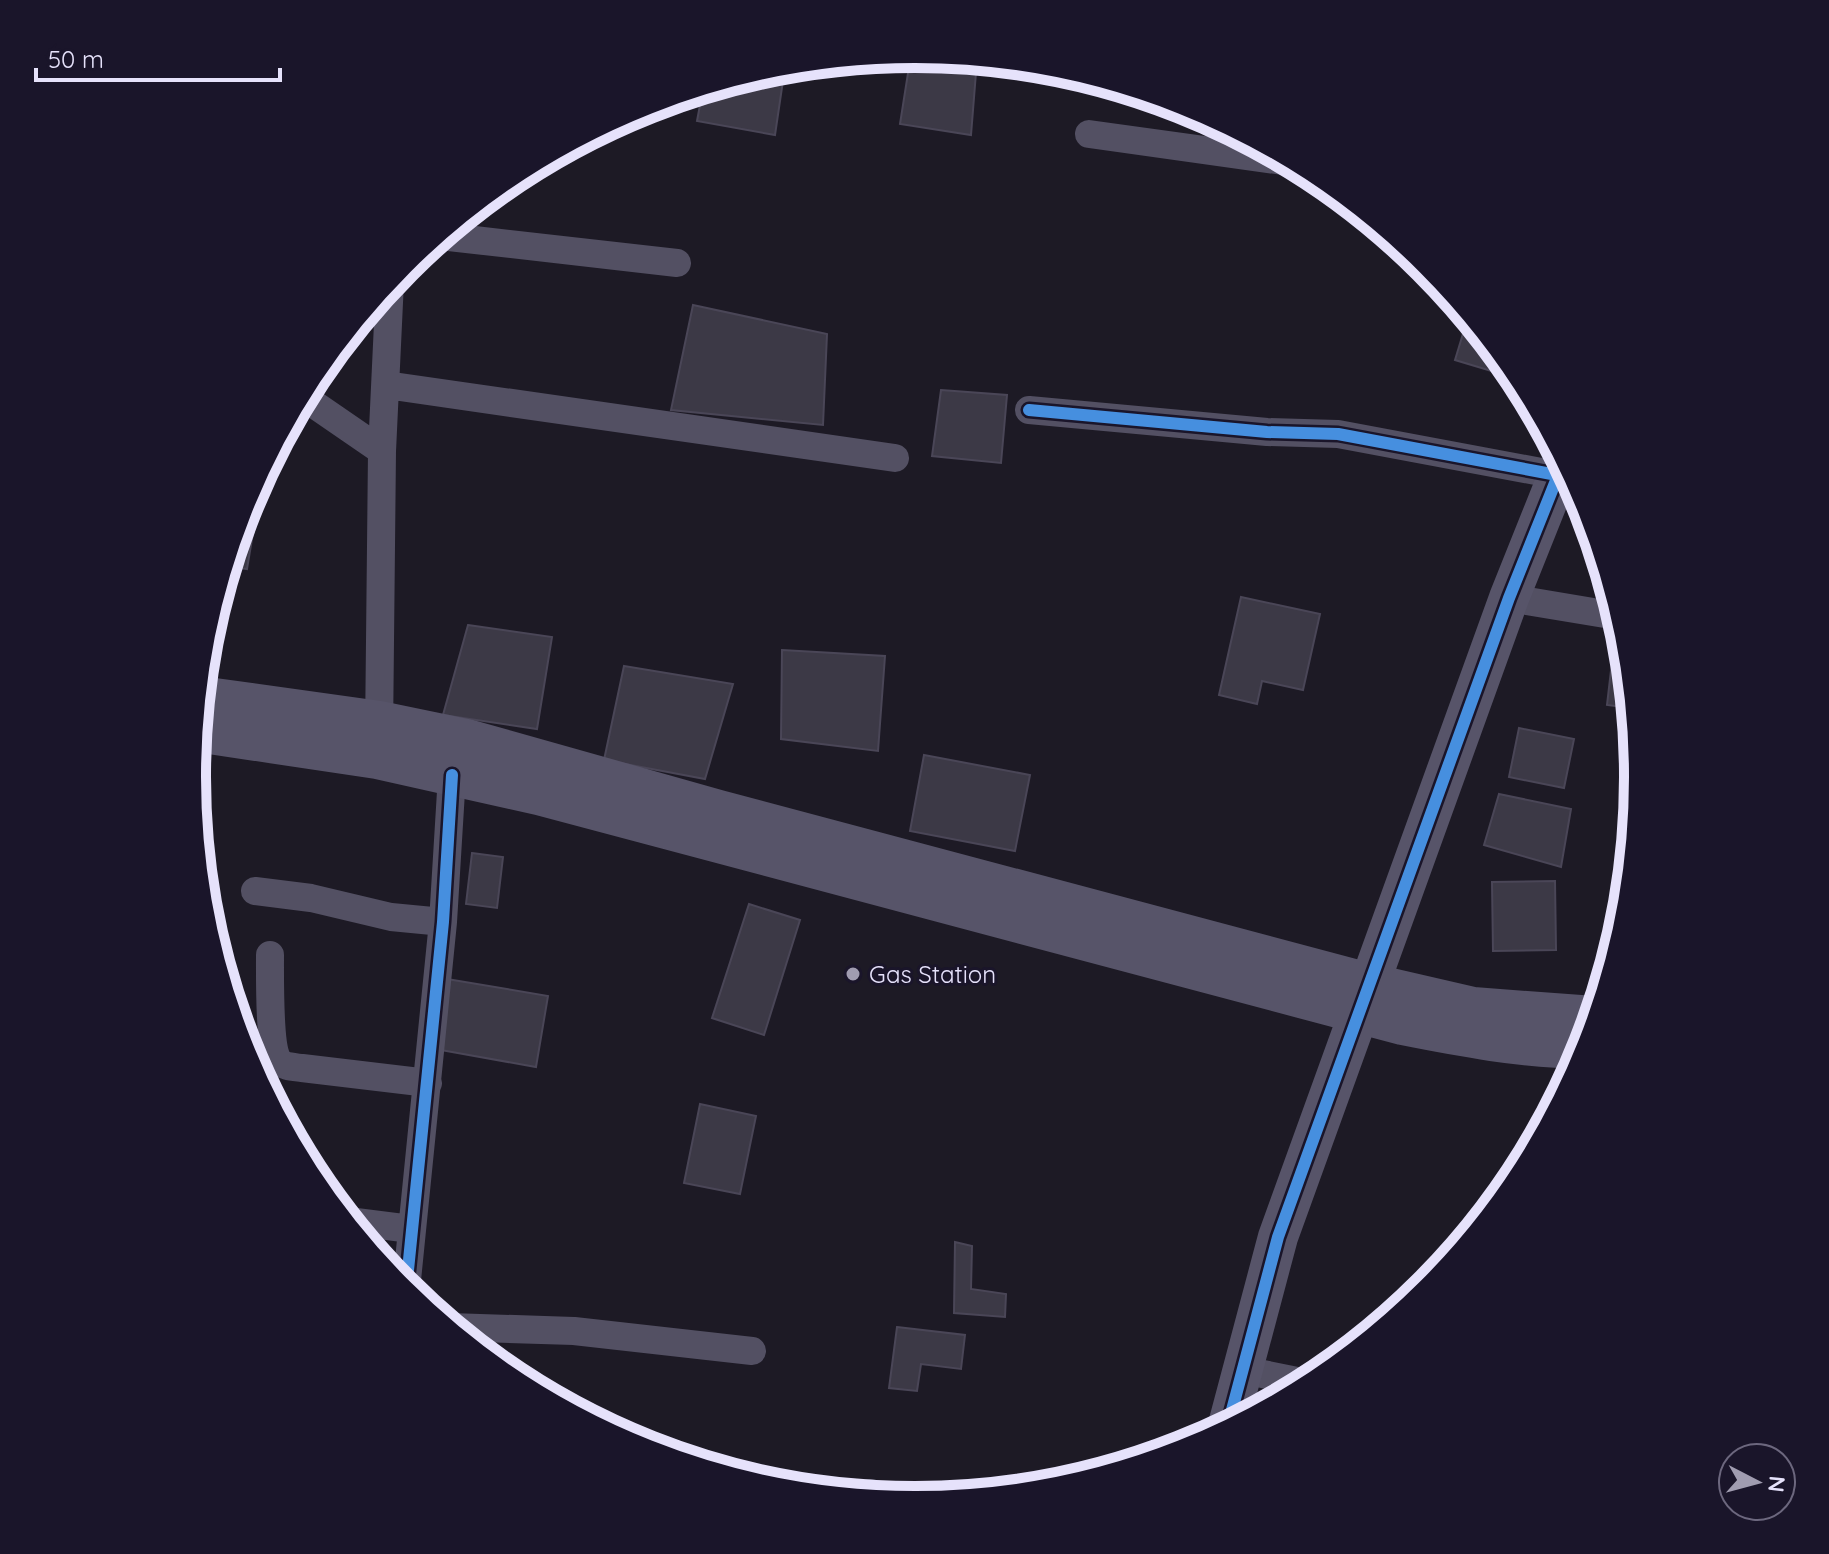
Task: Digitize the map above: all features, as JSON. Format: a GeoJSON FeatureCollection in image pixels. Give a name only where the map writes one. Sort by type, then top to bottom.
{"type":"FeatureCollection","features":[{"type":"Feature","properties":{"kind":"main road"},"geometry":{"type":"LineString","coordinates":[[1232,1411],[1278,1237],[1509,598],[1557,477]]}},
{"type":"Feature","properties":{"kind":"main road"},"geometry":{"type":"LineString","coordinates":[[210,699],[378,740],[452,775],[676,814]]}},
{"type":"Feature","properties":{"kind":"main road"},"geometry":{"type":"LineString","coordinates":[[207,732],[378,740],[467,739],[676,814],[1364,998],[1474,1040],[1542,1049],[1570,1049]]}},
{"type":"Feature","properties":{"kind":"main road"},"geometry":{"type":"LineString","coordinates":[[1364,998],[1582,1015]]}},
{"type":"Feature","properties":{"kind":"street"},"geometry":{"type":"LineString","coordinates":[[1089,134],[1259,158]]}},
{"type":"Feature","properties":{"kind":"street"},"geometry":{"type":"LineString","coordinates":[[455,238],[677,263]]}},
{"type":"Feature","properties":{"kind":"street"},"geometry":{"type":"LineString","coordinates":[[378,740],[382,451],[389,301]]}},
{"type":"Feature","properties":{"kind":"street"},"geometry":{"type":"LineString","coordinates":[[386,385],[895,458]]}},
{"type":"Feature","properties":{"kind":"street"},"geometry":{"type":"LineString","coordinates":[[312,403],[382,451]]}},
{"type":"Feature","properties":{"kind":"street"},"geometry":{"type":"LineString","coordinates":[[1029,410],[1267,432],[1338,434],[1552,468]]}},
{"type":"Feature","properties":{"kind":"street"},"geometry":{"type":"LineString","coordinates":[[1509,598],[1604,614]]}},
{"type":"Feature","properties":{"kind":"street"},"geometry":{"type":"LineString","coordinates":[[407,1272],[443,922],[452,775]]}},
{"type":"Feature","properties":{"kind":"street"},"geometry":{"type":"LineString","coordinates":[[255,891],[311,898],[391,917],[443,922]]}},
{"type":"Feature","properties":{"kind":"street"},"geometry":{"type":"LineString","coordinates":[[270,955],[273,1040],[279,1061],[302,1068],[428,1083]]}},
{"type":"Feature","properties":{"kind":"street"},"geometry":{"type":"LineString","coordinates":[[364,1223],[411,1229]]}},
{"type":"Feature","properties":{"kind":"street"},"geometry":{"type":"LineString","coordinates":[[469,1328],[574,1331],[752,1351]]}},
{"type":"Feature","properties":{"kind":"street"},"geometry":{"type":"LineString","coordinates":[[1243,1370],[1288,1379]]}},
{"type":"Feature","properties":{"kind":"building"},"geometry":{"type":"Polygon","coordinates":[[[909,68],[976,71],[971,135],[900,124],[909,68]]]}},
{"type":"Feature","properties":{"kind":"building"},"geometry":{"type":"Polygon","coordinates":[[[783,81],[775,135],[697,121],[701,102],[783,81]]]}},
{"type":"Feature","properties":{"kind":"building"},"geometry":{"type":"Polygon","coordinates":[[[693,305],[827,334],[823,425],[671,410],[693,305]]]}},
{"type":"Feature","properties":{"kind":"building"},"geometry":{"type":"Polygon","coordinates":[[[1464,330],[1497,373],[1455,360],[1464,330]]]}},
{"type":"Feature","properties":{"kind":"building"},"geometry":{"type":"Polygon","coordinates":[[[941,390],[1007,395],[1001,463],[932,456],[941,390]]]}},
{"type":"Feature","properties":{"kind":"building"},"geometry":{"type":"Polygon","coordinates":[[[256,513],[247,569],[238,568],[256,513]]]}},
{"type":"Feature","properties":{"kind":"building"},"geometry":{"type":"Polygon","coordinates":[[[1241,597],[1320,614],[1303,690],[1262,681],[1257,704],[1219,695],[1241,597]]]}},
{"type":"Feature","properties":{"kind":"building"},"geometry":{"type":"Polygon","coordinates":[[[468,625],[552,637],[537,729],[443,715],[468,625]]]}},
{"type":"Feature","properties":{"kind":"building"},"geometry":{"type":"Polygon","coordinates":[[[782,650],[885,656],[878,751],[781,739],[782,650]]]}},
{"type":"Feature","properties":{"kind":"building"},"geometry":{"type":"Polygon","coordinates":[[[1613,656],[1619,707],[1607,705],[1613,656]]]}},
{"type":"Feature","properties":{"kind":"building"},"geometry":{"type":"Polygon","coordinates":[[[624,666],[733,684],[705,779],[604,760],[624,666]]]}},
{"type":"Feature","properties":{"kind":"building"},"geometry":{"type":"Polygon","coordinates":[[[1519,728],[1574,739],[1564,788],[1509,777],[1519,728]]]}},
{"type":"Feature","properties":{"kind":"building"},"geometry":{"type":"Polygon","coordinates":[[[924,755],[1030,775],[1015,851],[910,831],[924,755]]]}},
{"type":"Feature","properties":{"kind":"building"},"geometry":{"type":"Polygon","coordinates":[[[1499,794],[1571,809],[1561,867],[1484,845],[1499,794]]]}},
{"type":"Feature","properties":{"kind":"building"},"geometry":{"type":"Polygon","coordinates":[[[472,853],[503,857],[497,908],[466,904],[472,853]]]}},
{"type":"Feature","properties":{"kind":"building"},"geometry":{"type":"Polygon","coordinates":[[[1555,881],[1556,950],[1493,951],[1492,882],[1555,881]]]}},
{"type":"Feature","properties":{"kind":"building"},"geometry":{"type":"Polygon","coordinates":[[[749,904],[800,920],[764,1035],[712,1018],[749,904]]]}},
{"type":"Feature","properties":{"kind":"building"},"geometry":{"type":"Polygon","coordinates":[[[447,979],[548,996],[536,1067],[435,1049],[447,979]]]}},
{"type":"Feature","properties":{"kind":"building"},"geometry":{"type":"Polygon","coordinates":[[[700,1104],[756,1116],[740,1194],[684,1183],[700,1104]]]}},
{"type":"Feature","properties":{"kind":"building"},"geometry":{"type":"Polygon","coordinates":[[[955,1242],[972,1246],[971,1289],[1006,1294],[1005,1317],[954,1313],[955,1242]]]}},
{"type":"Feature","properties":{"kind":"building"},"geometry":{"type":"Polygon","coordinates":[[[897,1327],[965,1335],[961,1369],[921,1364],[917,1391],[889,1388],[897,1327]]]}},
{"type":"Feature","properties":{"kind":"cycle path"},"geometry":{"type":"LineString","coordinates":[[1029,410],[1267,432],[1338,434],[1555,475]]}},
{"type":"Feature","properties":{"kind":"cycle path"},"geometry":{"type":"LineString","coordinates":[[1232,1411],[1278,1237],[1509,598],[1557,478]]}},
{"type":"Feature","properties":{"kind":"cycle path"},"geometry":{"type":"LineString","coordinates":[[408,1272],[443,922],[452,775]]}},
{"type":"Feature","properties":{"kind":"place","name":"Gas Station"},"geometry":{"type":"Point","coordinates":[853,974]}}]}
